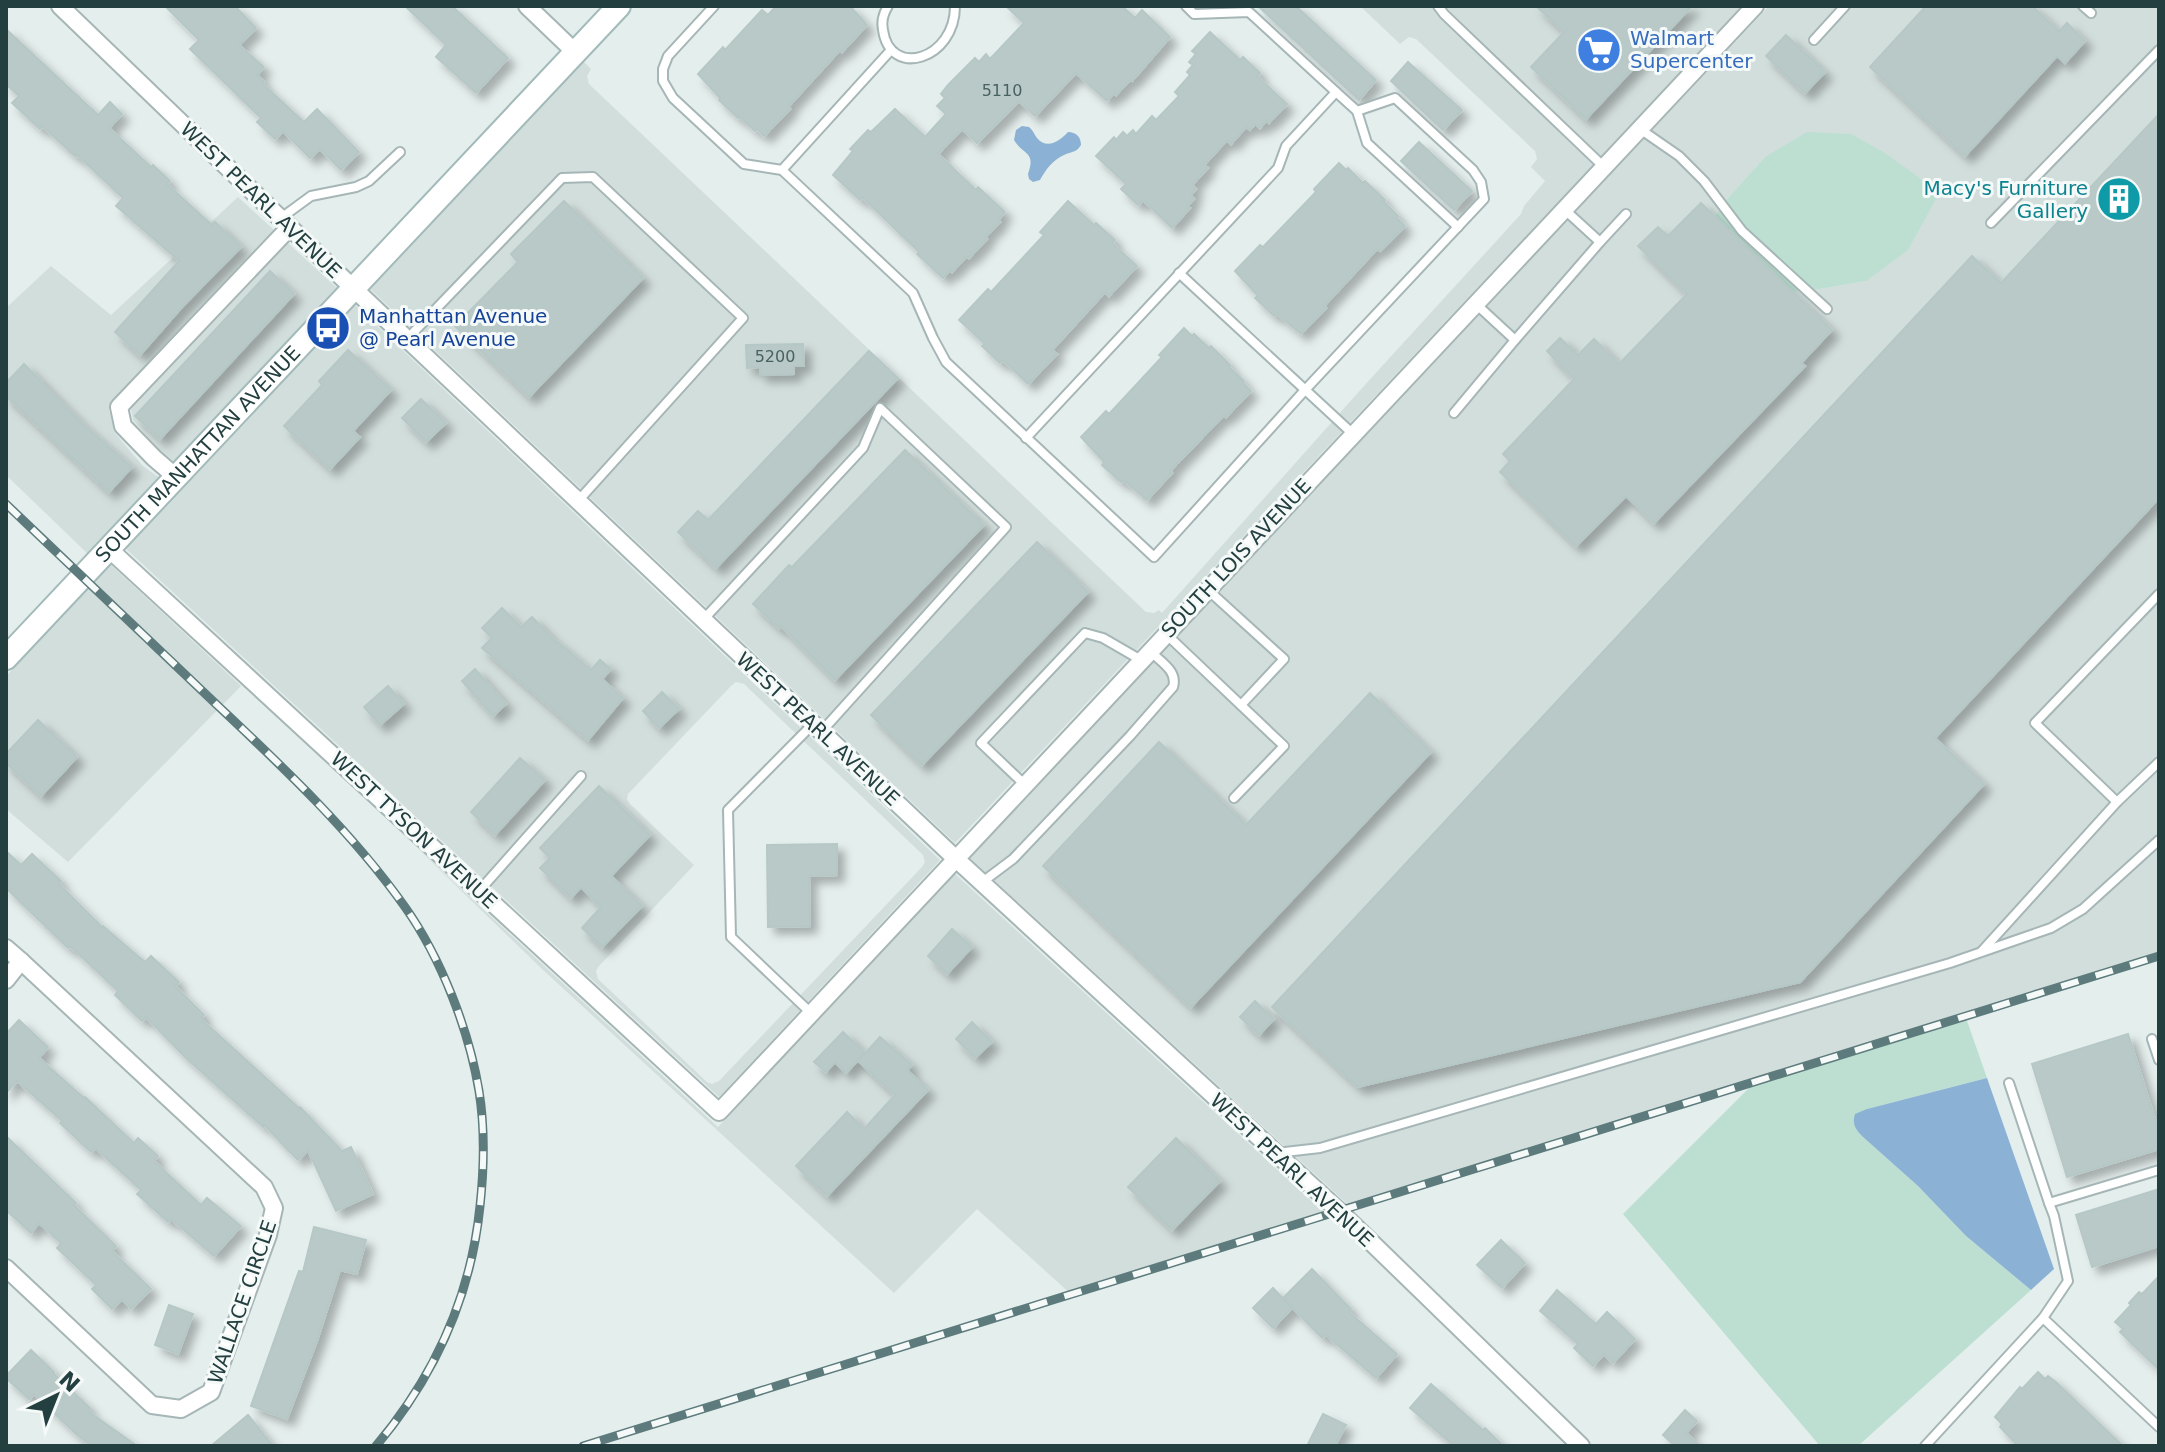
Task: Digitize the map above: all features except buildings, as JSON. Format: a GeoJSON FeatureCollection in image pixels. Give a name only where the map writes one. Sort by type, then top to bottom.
{"type":"FeatureCollection","features":[{"type":"Feature","properties":{"kind":"street","name":"WEST PEARL AVENUE"},"geometry":{"type":"LineString","coordinates":[[60,6],[981,883],[1338,1210],[1581,1446]]}},
{"type":"Feature","properties":{"kind":"street"},"geometry":{"type":"LineString","coordinates":[[527,6],[576,53]]}},
{"type":"Feature","properties":{"kind":"street","name":"SOUTH MANHATTAN AVENUE"},"geometry":{"type":"LineString","coordinates":[[6,658],[619,6]]}},
{"type":"Feature","properties":{"kind":"street","name":"SOUTH LOIS AVENUE"},"geometry":{"type":"LineString","coordinates":[[719,1112],[1755,6]]}},
{"type":"Feature","properties":{"kind":"street"},"geometry":{"type":"LineString","coordinates":[[176,477],[123,426],[119,407],[285,223]]}},
{"type":"Feature","properties":{"kind":"street","name":"WEST TYSON AVENUE"},"geometry":{"type":"LineString","coordinates":[[109,549],[719,1112]]}},
{"type":"Feature","properties":{"kind":"street","name":"WALLACE CIRCLE"},"geometry":{"type":"LineString","coordinates":[[6,948],[264,1187],[274,1208],[268,1235],[211,1392],[181,1409],[152,1405],[6,1268]]}},
{"type":"Feature","properties":{"kind":"street"},"geometry":{"type":"LineString","coordinates":[[6,980],[21,961]]}},
{"type":"Feature","properties":{"kind":"lane"},"geometry":{"type":"LineString","coordinates":[[714,6],[668,56],[663,81],[673,98],[744,164],[782,170],[913,293],[946,362],[1154,557],[1484,199],[1481,182],[1473,170],[1395,98],[1357,111]]}},
{"type":"Feature","properties":{"kind":"lane"},"geometry":{"type":"LineString","coordinates":[[888,6],[882,22],[891,50],[905,57],[920,58],[933,53],[951,31],[955,6]]}},
{"type":"Feature","properties":{"kind":"lane"},"geometry":{"type":"LineString","coordinates":[[1186,6],[1194,14],[1249,12],[1357,111],[1367,143],[1458,227]]}},
{"type":"Feature","properties":{"kind":"lane"},"geometry":{"type":"LineString","coordinates":[[1438,6],[1604,167]]}},
{"type":"Feature","properties":{"kind":"lane"},"geometry":{"type":"LineString","coordinates":[[1814,40],[1845,6]]}},
{"type":"Feature","properties":{"kind":"lane"},"geometry":{"type":"LineString","coordinates":[[2083,6],[2091,13]]}},
{"type":"Feature","properties":{"kind":"lane"},"geometry":{"type":"LineString","coordinates":[[782,170],[891,50]]}},
{"type":"Feature","properties":{"kind":"lane"},"geometry":{"type":"LineString","coordinates":[[1991,223],[2159,50]]}},
{"type":"Feature","properties":{"kind":"lane"},"geometry":{"type":"LineString","coordinates":[[1026,438],[1278,168],[1286,146],[1336,92]]}},
{"type":"Feature","properties":{"kind":"lane"},"geometry":{"type":"LineString","coordinates":[[1640,129],[1679,156],[1704,181],[1742,231],[1827,309]]}},
{"type":"Feature","properties":{"kind":"lane"},"geometry":{"type":"LineString","coordinates":[[285,223],[311,196],[356,187],[369,181],[400,152]]}},
{"type":"Feature","properties":{"kind":"lane"},"geometry":{"type":"LineString","coordinates":[[407,339],[562,178],[593,177],[743,318],[578,501]]}},
{"type":"Feature","properties":{"kind":"lane"},"geometry":{"type":"LineString","coordinates":[[1564,209],[1600,242]]}},
{"type":"Feature","properties":{"kind":"lane"},"geometry":{"type":"LineString","coordinates":[[1454,413],[1626,214]]}},
{"type":"Feature","properties":{"kind":"lane"},"geometry":{"type":"LineString","coordinates":[[1179,273],[1353,434]]}},
{"type":"Feature","properties":{"kind":"lane"},"geometry":{"type":"LineString","coordinates":[[1476,304],[1515,340]]}},
{"type":"Feature","properties":{"kind":"lane"},"geometry":{"type":"LineString","coordinates":[[703,620],[863,448],[880,408],[1006,527],[817,728],[728,810],[731,937],[811,1013]]}},
{"type":"Feature","properties":{"kind":"lane"},"geometry":{"type":"LineString","coordinates":[[1208,589],[1284,659],[1241,705]]}},
{"type":"Feature","properties":{"kind":"lane"},"geometry":{"type":"LineString","coordinates":[[2117,802],[2035,723],[2159,594]]}},
{"type":"Feature","properties":{"kind":"lane"},"geometry":{"type":"LineString","coordinates":[[981,883],[1013,859],[1130,736],[1173,687],[1173,673],[1145,655],[1085,633],[981,743],[1024,784]]}},
{"type":"Feature","properties":{"kind":"lane"},"geometry":{"type":"LineString","coordinates":[[1166,633],[1284,746],[1234,798]]}},
{"type":"Feature","properties":{"kind":"lane"},"geometry":{"type":"LineString","coordinates":[[1982,952],[2117,802],[2159,762]]}},
{"type":"Feature","properties":{"kind":"lane"},"geometry":{"type":"LineString","coordinates":[[479,891],[581,776]]}},
{"type":"Feature","properties":{"kind":"lane"},"geometry":{"type":"LineString","coordinates":[[1275,1153],[1320,1148],[1982,952],[2051,928],[2083,909],[2159,840]]}},
{"type":"Feature","properties":{"kind":"lane"},"geometry":{"type":"LineString","coordinates":[[2152,1039],[2159,1060]]}},
{"type":"Feature","properties":{"kind":"lane"},"geometry":{"type":"LineString","coordinates":[[1925,1446],[2043,1318],[2068,1281],[2049,1203],[2009,1083]]}},
{"type":"Feature","properties":{"kind":"lane"},"geometry":{"type":"LineString","coordinates":[[2049,1203],[2159,1170]]}},
{"type":"Feature","properties":{"kind":"lane"},"geometry":{"type":"LineString","coordinates":[[2043,1318],[2159,1427]]}},
{"type":"Feature","properties":{"kind":"shaded area"},"geometry":{"type":"Polygon","coordinates":[[[1360,6],[1742,6],[955,843],[369,288],[582,60],[591,69],[587,76],[589,84],[1146,612],[1159,610],[1162,613],[1521,214],[1545,181],[1531,167],[1537,159],[1535,151],[1416,39],[1409,37],[1400,44],[1360,6]]]}},
{"type":"Feature","properties":{"kind":"shaded area"},"geometry":{"type":"Polygon","coordinates":[[[1769,6],[2159,6],[2159,958],[1354,1210],[969,857],[1769,6]],[[1765,157],[1727,199],[1706,230],[1770,295],[1866,281],[1765,157]]]}},
{"type":"Feature","properties":{"kind":"shaded area"},"geometry":{"type":"Polygon","coordinates":[[[238,197],[274,230],[112,400],[109,410],[115,433],[143,466],[161,479],[89,555],[6,475],[6,308],[51,266],[111,315],[238,197]]]}},
{"type":"Feature","properties":{"kind":"shaded area"},"geometry":{"type":"Polygon","coordinates":[[[288,243],[339,290],[176,463],[159,450],[133,420],[131,409],[288,243]]]}},
{"type":"Feature","properties":{"kind":"shaded area"},"geometry":{"type":"Polygon","coordinates":[[[354,304],[940,860],[719,1097],[124,547],[354,304]],[[736,682],[731,686],[628,794],[630,804],[694,865],[596,971],[598,979],[712,1084],[719,1081],[925,862],[923,855],[744,684],[736,682]]]}},
{"type":"Feature","properties":{"kind":"shaded area"},"geometry":{"type":"Polygon","coordinates":[[[109,563],[241,686],[68,862],[6,809],[6,677],[109,563]]]}},
{"type":"Feature","properties":{"kind":"shaded area"},"geometry":{"type":"Polygon","coordinates":[[[416,847],[718,1127],[954,873],[1330,1218],[1073,1296],[977,1209],[894,1293],[542,969],[416,847]]]}},
{"type":"Feature","properties":{"kind":"green space"},"geometry":{"type":"Polygon","coordinates":[[[1807,132],[1851,134],[1885,153],[1938,195],[1908,250],[1866,281],[1770,295],[1706,229],[1727,199],[1765,157],[1807,132]]]}},
{"type":"Feature","properties":{"kind":"green space"},"geometry":{"type":"Polygon","coordinates":[[[1966,1018],[1987,1078],[1867,1109],[1863,1137],[1918,1186],[1966,1236],[2031,1290],[1858,1446],[1820,1446],[1623,1214],[1751,1086],[1966,1018]]]}},
{"type":"Feature","properties":{"kind":"water"},"geometry":{"type":"Polygon","coordinates":[[[1022,126],[1029,127],[1041,142],[1049,144],[1068,132],[1078,136],[1081,145],[1076,151],[1056,159],[1040,180],[1033,182],[1028,174],[1030,157],[1014,140],[1016,130],[1022,126]]]}},
{"type":"Feature","properties":{"kind":"water"},"geometry":{"type":"Polygon","coordinates":[[[1987,1078],[2054,1269],[2031,1290],[1966,1236],[1918,1186],[1863,1137],[1854,1124],[1855,1114],[1867,1109],[1987,1078]]]}},
{"type":"Feature","properties":{"kind":"railway"},"geometry":{"type":"LineString","coordinates":[[6,504],[340,826],[405,907],[452,995],[468,1044],[481,1105],[483,1163],[475,1239],[468,1272],[446,1334],[415,1392],[376,1446]]}},
{"type":"Feature","properties":{"kind":"railway"},"geometry":{"type":"LineString","coordinates":[[583,1446],[2159,956]]}},
{"type":"Feature","properties":{"kind":"place","name":"Walmart Supercenter"},"geometry":{"type":"Point","coordinates":[1599,50]}},
{"type":"Feature","properties":{"kind":"place","name":"Macy's Furniture Gallery"},"geometry":{"type":"Point","coordinates":[2119,199]}},
{"type":"Feature","properties":{"kind":"place","name":"Manhattan Avenue @ Pearl Avenue"},"geometry":{"type":"Point","coordinates":[328,328]}}]}
